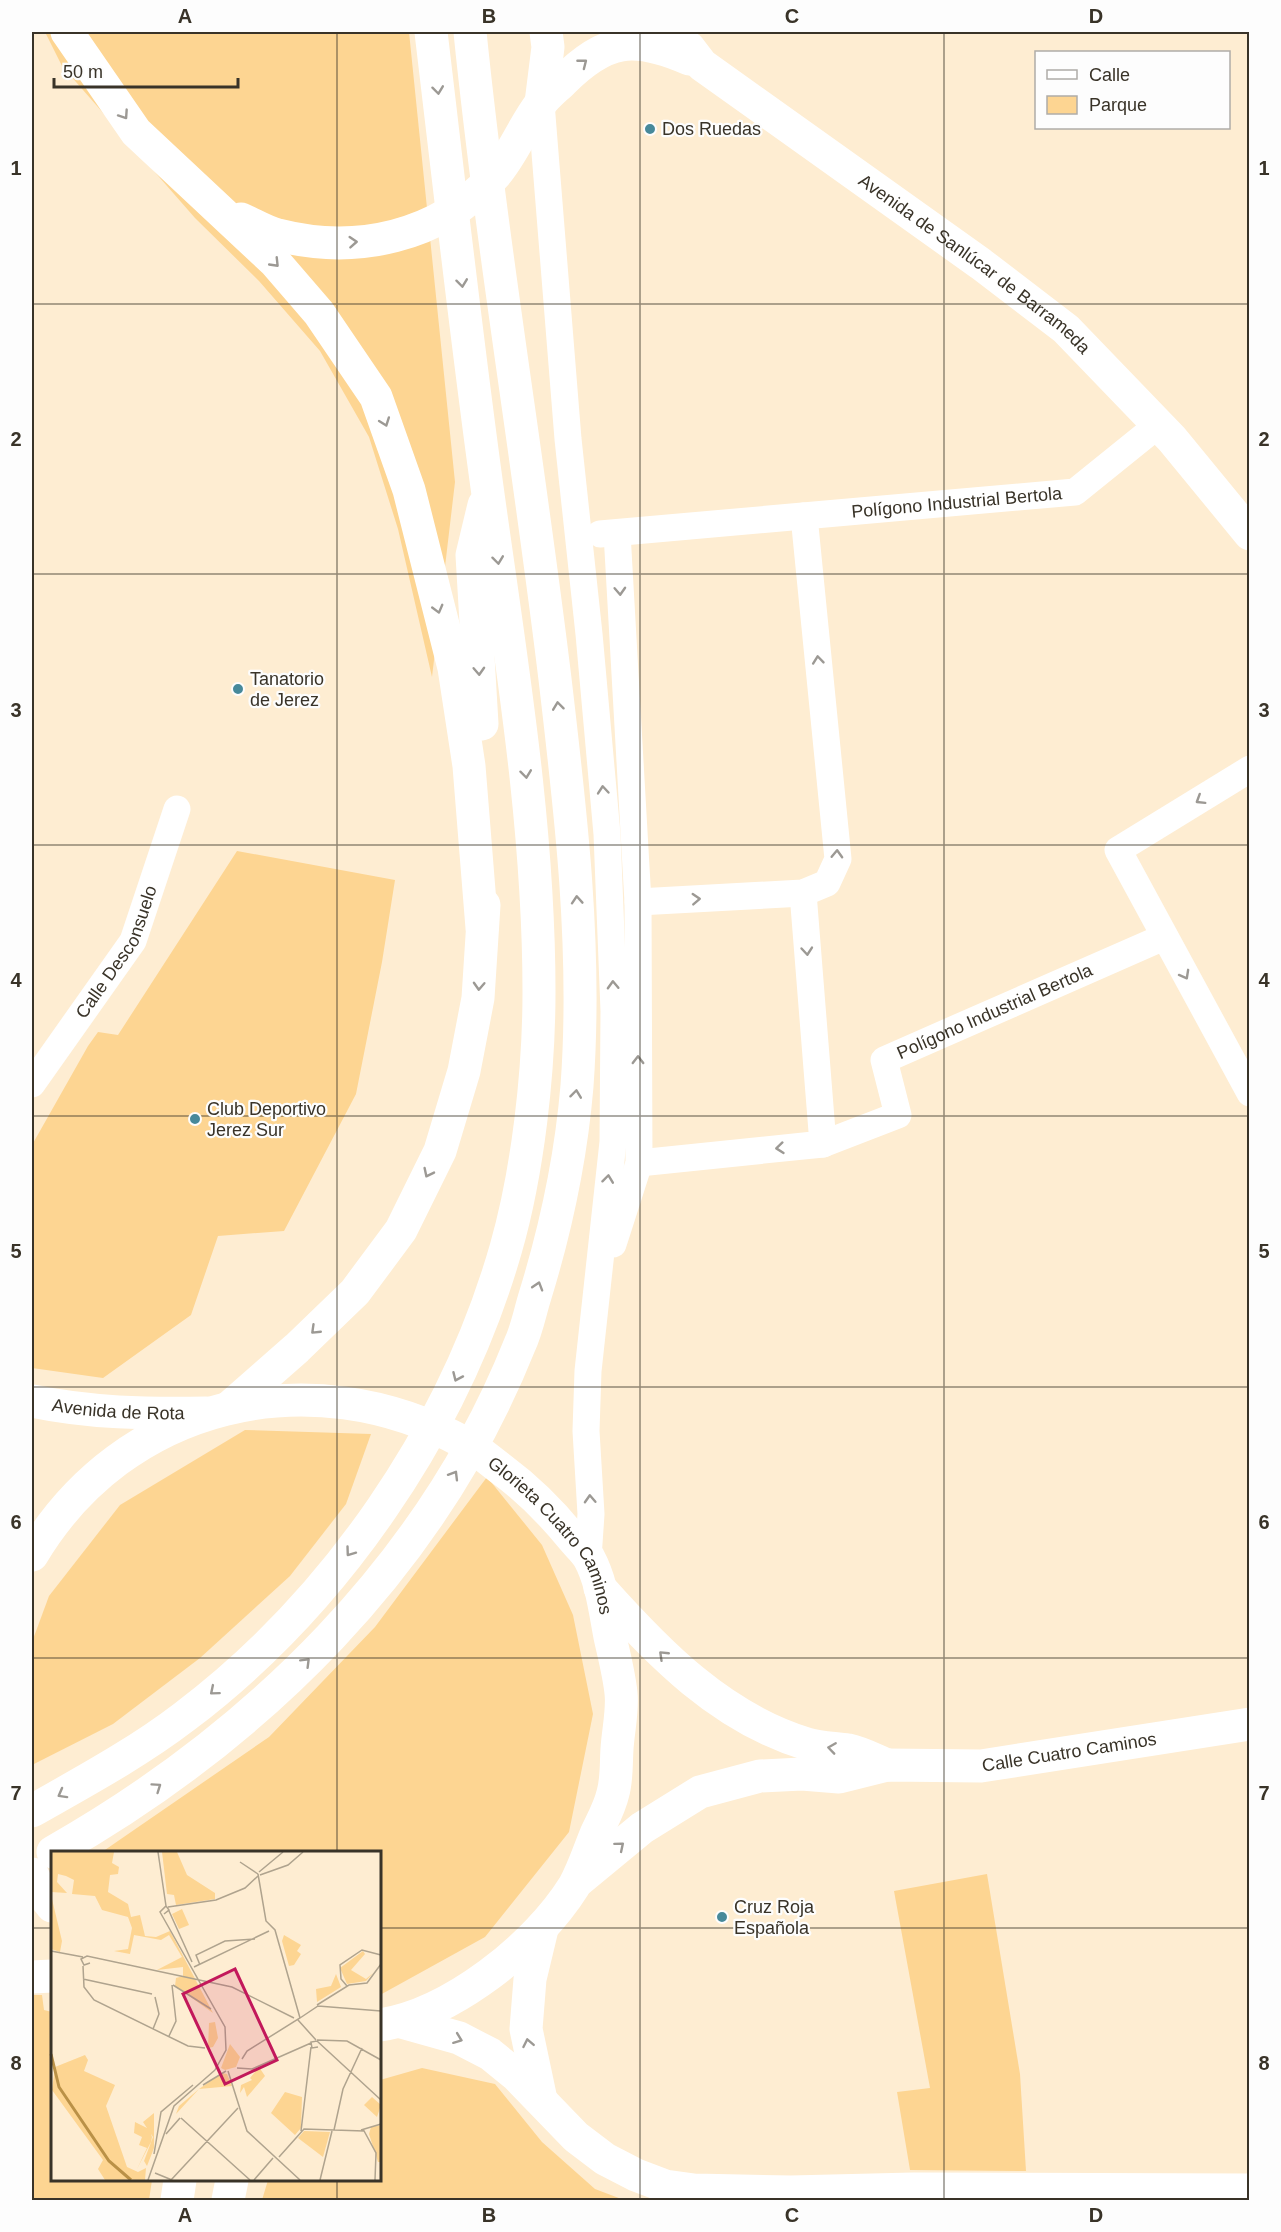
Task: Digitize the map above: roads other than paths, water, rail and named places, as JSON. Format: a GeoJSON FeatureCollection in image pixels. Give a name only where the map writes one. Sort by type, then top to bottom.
{"type":"FeatureCollection","features":[{"type":"Feature","properties":{"kind":"main road"},"geometry":{"type":"LineString","coordinates":[[67,32],[136,132],[275,262],[319,313],[376,397],[409,490],[454,668],[469,766],[482,928]]}},
{"type":"Feature","properties":{"kind":"main road"},"geometry":{"type":"LineString","coordinates":[[32,1811],[92,1777],[183,1717],[245,1665],[296,1615],[344,1561],[384,1505],[443,1408],[481,1323],[506,1247],[521,1180],[535,1082],[539,996],[537,907],[531,814],[487,488],[431,32]]}},
{"type":"Feature","properties":{"kind":"main road"},"geometry":{"type":"LineString","coordinates":[[56,1851],[109,1821],[209,1750],[272,1697],[327,1642],[377,1587],[424,1526],[482,1427],[522,1342],[546,1260],[562,1190],[577,1090],[582,995],[570,805],[540,552],[502,295],[470,32]]}},
{"type":"Feature","properties":{"kind":"main road"},"geometry":{"type":"LineString","coordinates":[[541,103],[548,47],[546,32]]}},
{"type":"Feature","properties":{"kind":"main road","name":"Avenida de Sanlúcar de Barrameda"},"geometry":{"type":"LineString","coordinates":[[666,32],[689,48],[702,65],[981,264],[1066,329],[1158,425],[1250,534]]}},
{"type":"Feature","properties":{"kind":"main road"},"geometry":{"type":"LineString","coordinates":[[217,208],[276,235],[327,244],[376,240],[422,228],[448,215],[471,198],[495,175],[541,103],[575,69],[597,52],[616,45],[635,43],[662,47],[702,65]]}},
{"type":"Feature","properties":{"kind":"main road"},"geometry":{"type":"LineString","coordinates":[[218,1410],[297,1348],[355,1292],[401,1230],[440,1151],[464,1071],[478,998],[489,848],[472,555],[487,488]]}},
{"type":"Feature","properties":{"kind":"main road","name":"Glorieta Cuatro Caminos"},"geometry":{"type":"LineString","coordinates":[[32,1555],[43,1535],[68,1504],[98,1475],[130,1451],[165,1431],[218,1410],[279,1400],[344,1402],[407,1417],[467,1444],[519,1483],[558,1520],[588,1558],[600,1587],[621,1695],[613,1793],[575,1883],[542,1929],[465,1992],[391,2024]]}},
{"type":"Feature","properties":{"kind":"main road","name":"Avenida de Rota"},"geometry":{"type":"LineString","coordinates":[[32,1401],[70,1409],[132,1414],[218,1410]]}},
{"type":"Feature","properties":{"kind":"main road","name":"Calle Cuatro Caminos"},"geometry":{"type":"LineString","coordinates":[[600,1587],[647,1640],[678,1669],[752,1721],[808,1744],[851,1751],[887,1765]]}},
{"type":"Feature","properties":{"kind":"main road","name":"Calle Cuatro Caminos"},"geometry":{"type":"LineString","coordinates":[[575,1883],[642,1828],[700,1792],[760,1776],[802,1774],[839,1777],[887,1765],[981,1766],[1250,1724]]}},
{"type":"Feature","properties":{"kind":"main road"},"geometry":{"type":"LineString","coordinates":[[32,1864],[51,1854]]}},
{"type":"Feature","properties":{"kind":"main road"},"geometry":{"type":"LineString","coordinates":[[32,1874],[41,1892],[51,1905]]}},
{"type":"Feature","properties":{"kind":"main road"},"geometry":{"type":"LineString","coordinates":[[541,2100],[526,2029],[530,1978],[542,1929]]}},
{"type":"Feature","properties":{"kind":"main road"},"geometry":{"type":"LineString","coordinates":[[32,1977],[51,1976]]}},
{"type":"Feature","properties":{"kind":"main road"},"geometry":{"type":"LineString","coordinates":[[391,2024],[459,2038],[490,2054],[517,2076],[576,2137],[605,2159],[636,2175],[665,2186],[694,2190],[914,2195],[1250,2190]]}},
{"type":"Feature","properties":{"kind":"main road"},"geometry":{"type":"LineString","coordinates":[[177,2200],[180,2181]]}},
{"type":"Feature","properties":{"kind":"main road"},"geometry":{"type":"LineString","coordinates":[[228,2200],[232,2181]]}},
{"type":"Feature","properties":{"kind":"street"},"geometry":{"type":"LineString","coordinates":[[541,103],[568,439],[607,834],[614,1011],[613,1142],[588,1371],[586,1431],[591,1514],[588,1558]]}},
{"type":"Feature","properties":{"kind":"street","name":"Polígono Industrial Bertola"},"geometry":{"type":"LineString","coordinates":[[579,536],[1075,492],[1158,425]]}},
{"type":"Feature","properties":{"kind":"street"},"geometry":{"type":"LineString","coordinates":[[638,902],[802,893],[827,883],[838,859],[804,516]]}},
{"type":"Feature","properties":{"kind":"street"},"geometry":{"type":"LineString","coordinates":[[594,1301],[639,1163],[638,902],[616,533]]}},
{"type":"Feature","properties":{"kind":"street"},"geometry":{"type":"LineString","coordinates":[[1250,769],[1118,850],[1250,1093]]}},
{"type":"Feature","properties":{"kind":"street","name":"Calle Desconsuelo"},"geometry":{"type":"LineString","coordinates":[[32,1084],[133,941],[177,809]]}},
{"type":"Feature","properties":{"kind":"street"},"geometry":{"type":"LineString","coordinates":[[802,893],[823,1144]]}},
{"type":"Feature","properties":{"kind":"street","name":"Polígono Industrial Bertola"},"geometry":{"type":"LineString","coordinates":[[639,1163],[823,1144],[898,1115],[884,1060],[1164,937]]}},
{"type":"Feature","properties":{"kind":"place","name":"Dos Ruedas"},"geometry":{"type":"Point","coordinates":[650,129]}},
{"type":"Feature","properties":{"kind":"place","name":"Tanatorio de Jerez"},"geometry":{"type":"Point","coordinates":[238,689]}},
{"type":"Feature","properties":{"kind":"place","name":"Club Deportivo Jerez Sur"},"geometry":{"type":"Point","coordinates":[195,1119]}},
{"type":"Feature","properties":{"kind":"place","name":"Cruz Roja Española"},"geometry":{"type":"Point","coordinates":[722,1917]}}]}
